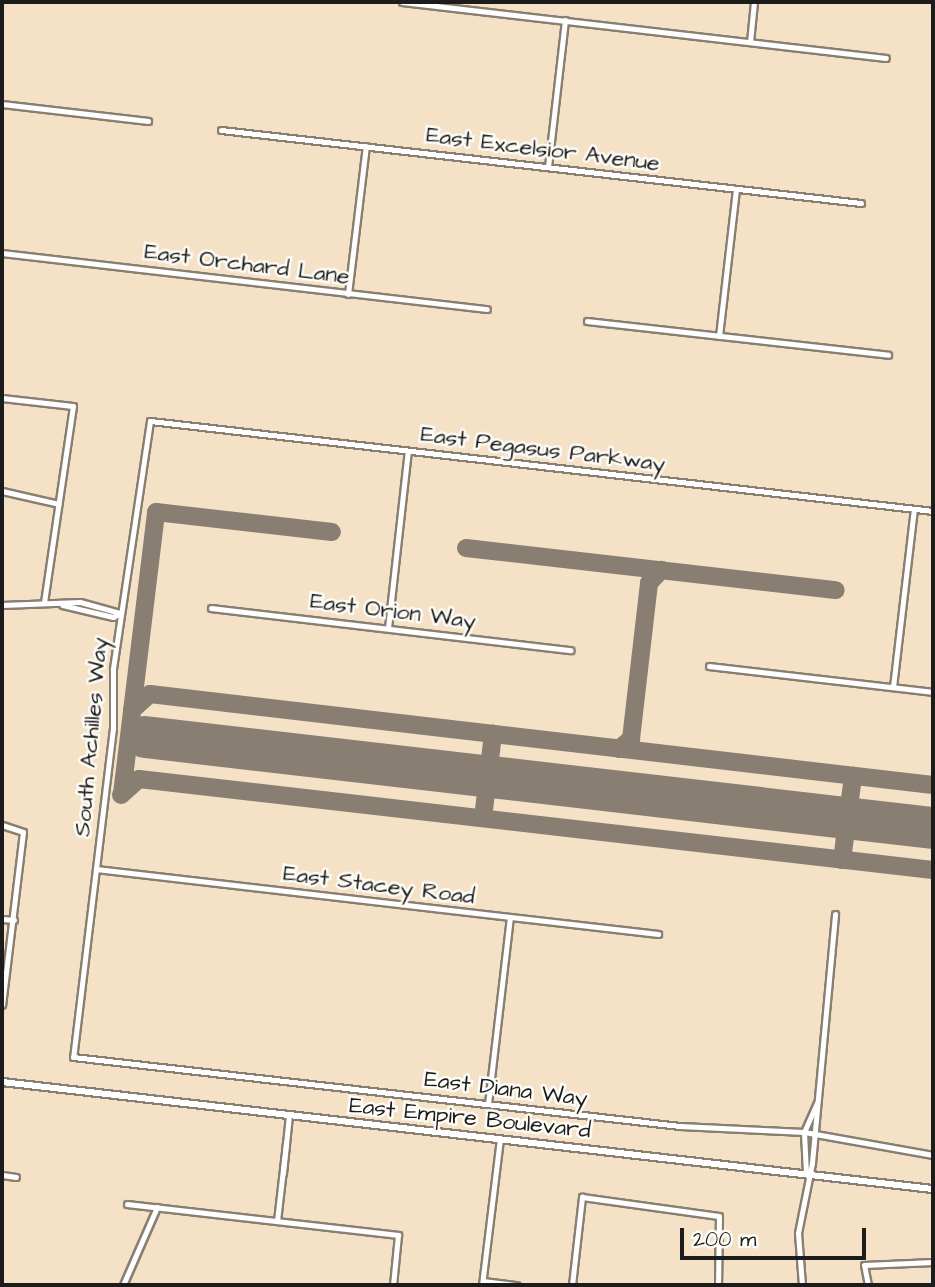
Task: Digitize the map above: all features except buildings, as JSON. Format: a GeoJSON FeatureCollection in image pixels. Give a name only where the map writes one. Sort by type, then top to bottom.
{"type":"FeatureCollection","features":[{"type":"Feature","properties":{"kind":"street"},"geometry":{"type":"LineString","coordinates":[[402,2],[886,58]]}},
{"type":"Feature","properties":{"kind":"street"},"geometry":{"type":"LineString","coordinates":[[750,42],[754,2]]}},
{"type":"Feature","properties":{"kind":"street"},"geometry":{"type":"LineString","coordinates":[[548,167],[565,20]]}},
{"type":"Feature","properties":{"kind":"street"},"geometry":{"type":"LineString","coordinates":[[2,104],[148,121]]}},
{"type":"Feature","properties":{"kind":"street","name":"East Excelsior Avenue"},"geometry":{"type":"LineString","coordinates":[[221,130],[862,204]]}},
{"type":"Feature","properties":{"kind":"street"},"geometry":{"type":"LineString","coordinates":[[348,293],[366,146]]}},
{"type":"Feature","properties":{"kind":"street"},"geometry":{"type":"LineString","coordinates":[[719,336],[736,189]]}},
{"type":"Feature","properties":{"kind":"street","name":"East Orchard Lane"},"geometry":{"type":"LineString","coordinates":[[2,253],[487,309]]}},
{"type":"Feature","properties":{"kind":"street"},"geometry":{"type":"LineString","coordinates":[[587,321],[888,355]]}},
{"type":"Feature","properties":{"kind":"street"},"geometry":{"type":"LineString","coordinates":[[2,398],[73,406],[44,603]]}},
{"type":"Feature","properties":{"kind":"street","name":"East Pegasus Parkway"},"geometry":{"type":"LineString","coordinates":[[150,421],[933,512]]}},
{"type":"Feature","properties":{"kind":"street","name":"South Achilles Way"},"geometry":{"type":"LineString","coordinates":[[73,1057],[96,869],[120,613],[150,421]]}},
{"type":"Feature","properties":{"kind":"street"},"geometry":{"type":"LineString","coordinates":[[387,628],[408,451]]}},
{"type":"Feature","properties":{"kind":"street"},"geometry":{"type":"LineString","coordinates":[[2,491],[59,503]]}},
{"type":"Feature","properties":{"kind":"street"},"geometry":{"type":"LineString","coordinates":[[893,687],[914,509]]}},
{"type":"Feature","properties":{"kind":"street"},"geometry":{"type":"LineString","coordinates":[[2,605],[44,603],[114,606],[120,613],[113,617],[62,605]]}},
{"type":"Feature","properties":{"kind":"street","name":"East Orion Way"},"geometry":{"type":"LineString","coordinates":[[211,608],[571,650]]}},
{"type":"Feature","properties":{"kind":"street"},"geometry":{"type":"LineString","coordinates":[[709,666],[933,692]]}},
{"type":"Feature","properties":{"kind":"street"},"geometry":{"type":"LineString","coordinates":[[2,825],[21,828],[14,920],[2,1005]]}},
{"type":"Feature","properties":{"kind":"street","name":"East Stacey Road"},"geometry":{"type":"LineString","coordinates":[[96,869],[658,934]]}},
{"type":"Feature","properties":{"kind":"street"},"geometry":{"type":"LineString","coordinates":[[802,1285],[798,1233],[806,1173],[815,1134],[835,914]]}},
{"type":"Feature","properties":{"kind":"street"},"geometry":{"type":"LineString","coordinates":[[488,1104],[510,917]]}},
{"type":"Feature","properties":{"kind":"street"},"geometry":{"type":"LineString","coordinates":[[2,919],[14,920]]}},
{"type":"Feature","properties":{"kind":"street","name":"East Diana Way"},"geometry":{"type":"LineString","coordinates":[[73,1057],[695,1128],[804,1132],[933,1155]]}},
{"type":"Feature","properties":{"kind":"street","name":"East Empire Boulevard"},"geometry":{"type":"LineString","coordinates":[[2,1083],[933,1189]]}},
{"type":"Feature","properties":{"kind":"street"},"geometry":{"type":"LineString","coordinates":[[806,1173],[804,1132],[817,1103]]}},
{"type":"Feature","properties":{"kind":"street"},"geometry":{"type":"LineString","coordinates":[[277,1222],[283,1173],[288,1159],[286,1143],[289,1115]]}},
{"type":"Feature","properties":{"kind":"street"},"geometry":{"type":"LineString","coordinates":[[500,1139],[482,1283],[517,1285]]}},
{"type":"Feature","properties":{"kind":"street"},"geometry":{"type":"LineString","coordinates":[[283,1173],[280,1157],[286,1143]]}},
{"type":"Feature","properties":{"kind":"street"},"geometry":{"type":"LineString","coordinates":[[280,1157],[288,1159]]}},
{"type":"Feature","properties":{"kind":"street"},"geometry":{"type":"LineString","coordinates":[[2,1175],[16,1177]]}},
{"type":"Feature","properties":{"kind":"street"},"geometry":{"type":"LineString","coordinates":[[572,1285],[582,1197],[719,1216],[718,1285]]}},
{"type":"Feature","properties":{"kind":"street"},"geometry":{"type":"LineString","coordinates":[[127,1204],[398,1235],[393,1285]]}},
{"type":"Feature","properties":{"kind":"street"},"geometry":{"type":"LineString","coordinates":[[123,1285],[156,1207]]}},
{"type":"Feature","properties":{"kind":"street"},"geometry":{"type":"LineString","coordinates":[[868,1285],[864,1265],[933,1262]]}},
{"type":"Feature","properties":{"kind":"taxiway"},"geometry":{"type":"LineString","coordinates":[[122,794],[156,512],[332,532]]}},
{"type":"Feature","properties":{"kind":"taxiway"},"geometry":{"type":"LineString","coordinates":[[466,548],[836,590]]}},
{"type":"Feature","properties":{"kind":"taxiway"},"geometry":{"type":"LineString","coordinates":[[619,749],[631,739],[649,583],[661,570]]}},
{"type":"Feature","properties":{"kind":"taxiway"},"geometry":{"type":"LineString","coordinates":[[132,710],[150,694],[933,785]]}},
{"type":"Feature","properties":{"kind":"taxiway"},"geometry":{"type":"LineString","coordinates":[[483,818],[493,734]]}},
{"type":"Feature","properties":{"kind":"taxiway"},"geometry":{"type":"LineString","coordinates":[[842,860],[853,776]]}},
{"type":"Feature","properties":{"kind":"taxiway"},"geometry":{"type":"LineString","coordinates":[[121,795],[139,779],[933,870]]}},
{"type":"Feature","properties":{"kind":"runway"},"geometry":{"type":"LineString","coordinates":[[145,737],[933,828]]}}]}
